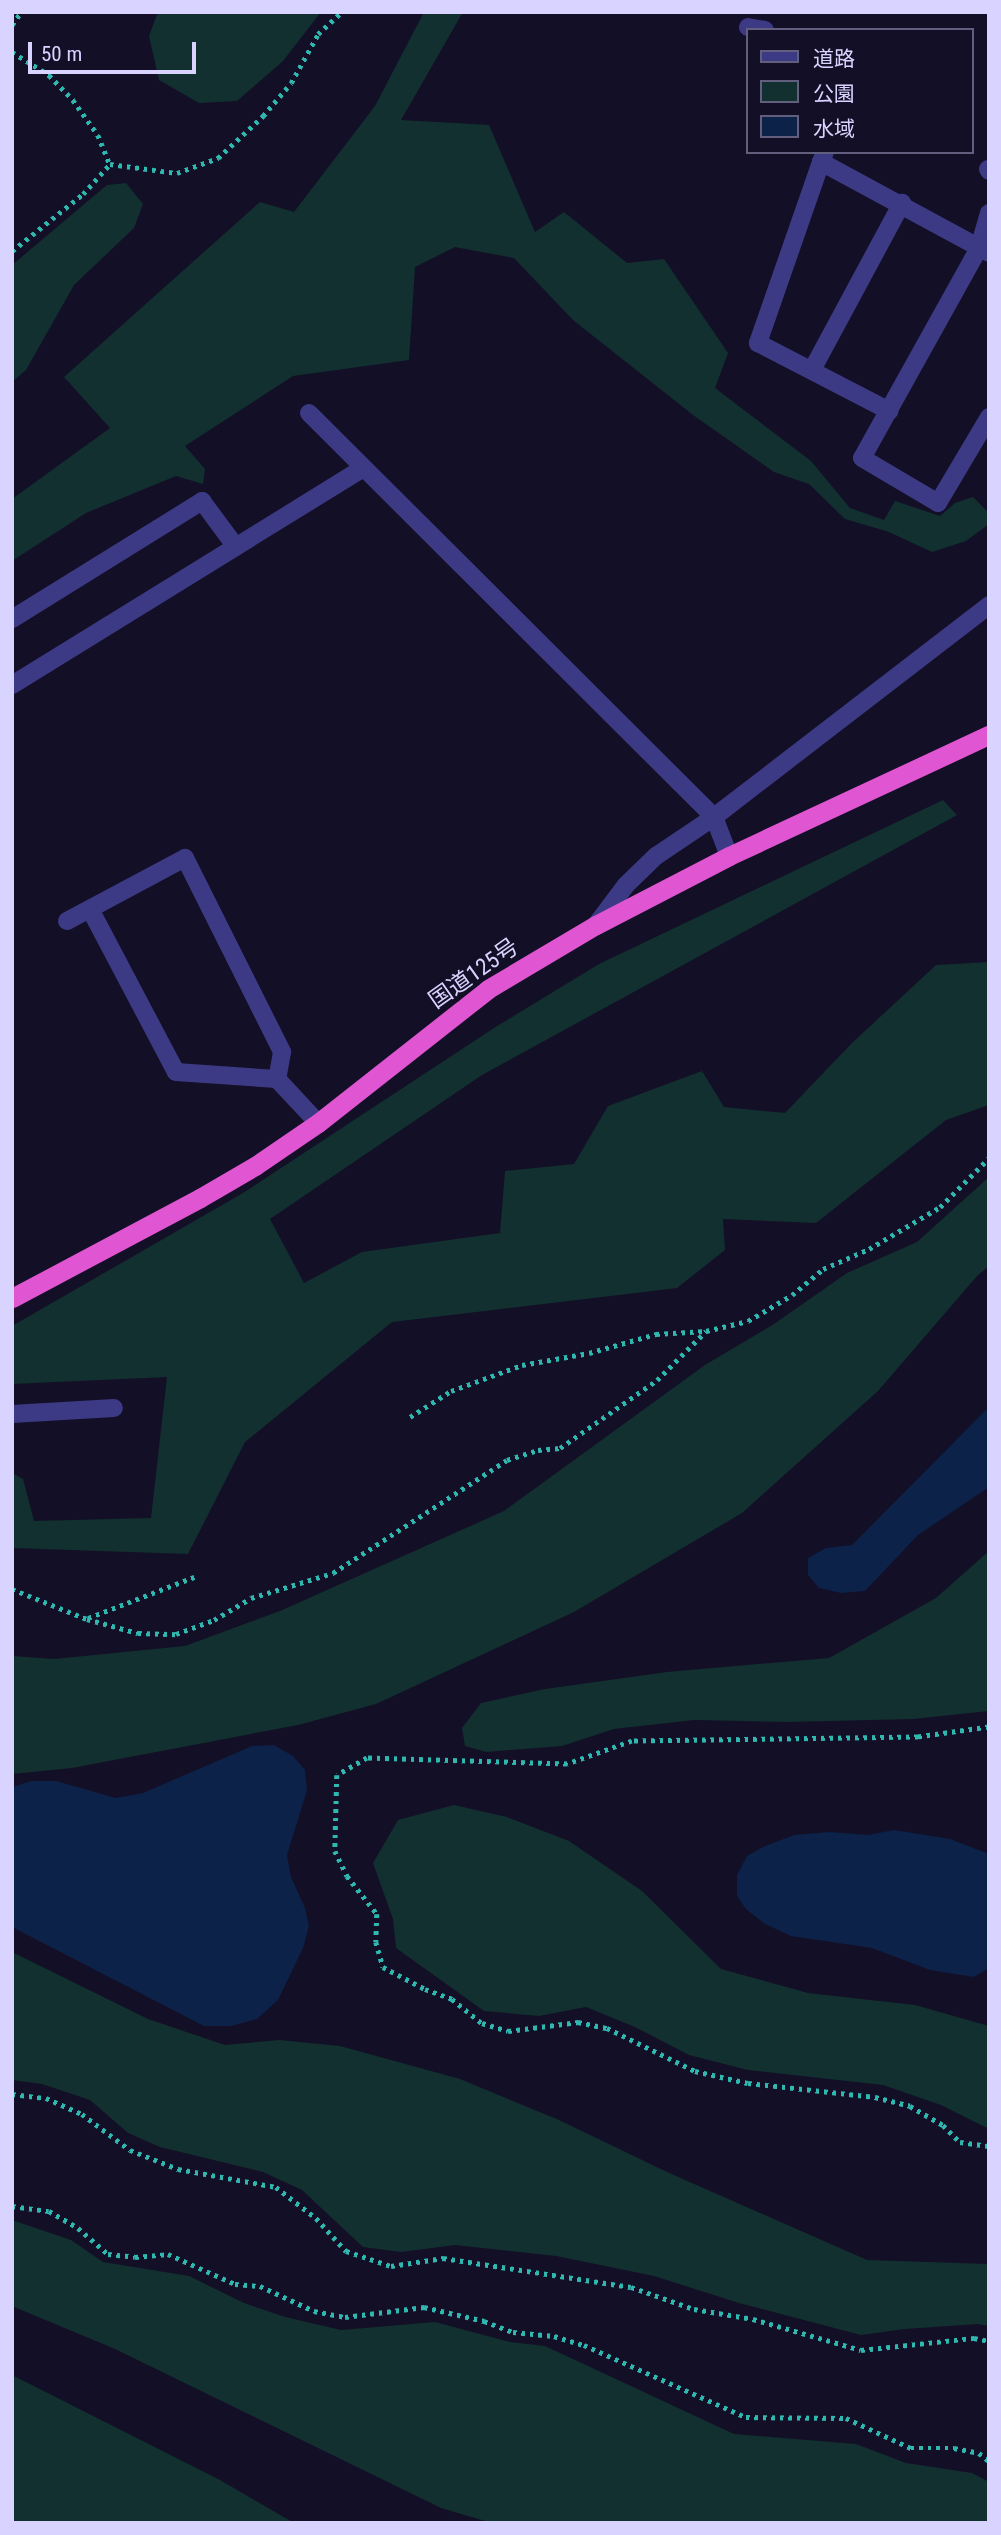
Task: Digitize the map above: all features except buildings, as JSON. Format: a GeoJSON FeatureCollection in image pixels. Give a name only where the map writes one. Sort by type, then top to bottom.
{"type":"FeatureCollection","features":[{"type":"Feature","properties":{"kind":"highway","name":"国道125号"},"geometry":{"type":"LineString","coordinates":[[12,1298],[200,1198],[318,1123],[488,989],[596,925],[729,856],[989,735]]}},
{"type":"Feature","properties":{"kind":"street"},"geometry":{"type":"LineString","coordinates":[[889,411],[758,343],[823,157],[984,250]]}},
{"type":"Feature","properties":{"kind":"street"},"geometry":{"type":"LineString","coordinates":[[812,370],[902,203]]}},
{"type":"Feature","properties":{"kind":"street"},"geometry":{"type":"LineString","coordinates":[[989,213],[984,250],[862,458],[938,503],[989,417]]}},
{"type":"Feature","properties":{"kind":"street"},"geometry":{"type":"LineString","coordinates":[[309,413],[362,469],[714,817],[729,856]]}},
{"type":"Feature","properties":{"kind":"street"},"geometry":{"type":"LineString","coordinates":[[12,685],[362,469]]}},
{"type":"Feature","properties":{"kind":"street"},"geometry":{"type":"LineString","coordinates":[[12,619],[202,501],[236,547]]}},
{"type":"Feature","properties":{"kind":"street"},"geometry":{"type":"LineString","coordinates":[[596,925],[626,885],[656,856],[714,817],[989,605]]}},
{"type":"Feature","properties":{"kind":"street"},"geometry":{"type":"LineString","coordinates":[[67,922],[185,858],[282,1052],[277,1079]]}},
{"type":"Feature","properties":{"kind":"street"},"geometry":{"type":"LineString","coordinates":[[90,909],[176,1072],[277,1079],[318,1123]]}},
{"type":"Feature","properties":{"kind":"street"},"geometry":{"type":"LineString","coordinates":[[12,1414],[114,1408]]}},
{"type":"Feature","properties":{"kind":"path"},"geometry":{"type":"LineString","coordinates":[[12,25],[21,12]]}},
{"type":"Feature","properties":{"kind":"path"},"geometry":{"type":"LineString","coordinates":[[110,164],[177,173],[218,158],[263,117],[291,83],[318,34],[342,12]]}},
{"type":"Feature","properties":{"kind":"path"},"geometry":{"type":"LineString","coordinates":[[12,52],[49,75],[73,100],[98,135],[110,164]]}},
{"type":"Feature","properties":{"kind":"path"},"geometry":{"type":"LineString","coordinates":[[12,251],[83,194],[110,164]]}},
{"type":"Feature","properties":{"kind":"path"},"geometry":{"type":"LineString","coordinates":[[410,1417],[452,1391],[522,1365],[589,1353],[656,1334],[706,1331],[748,1321],[792,1295],[823,1269],[869,1249],[940,1207],[989,1158]]}},
{"type":"Feature","properties":{"kind":"path"},"geometry":{"type":"LineString","coordinates":[[12,1589],[88,1619],[138,1633],[176,1634],[214,1620],[263,1593],[332,1573],[507,1460],[538,1450],[560,1448],[657,1380],[706,1331]]}},
{"type":"Feature","properties":{"kind":"path"},"geometry":{"type":"LineString","coordinates":[[88,1619],[194,1577]]}},
{"type":"Feature","properties":{"kind":"path"},"geometry":{"type":"LineString","coordinates":[[989,1727],[918,1737],[632,1741],[567,1764],[367,1758],[337,1775],[335,1851],[347,1876],[377,1914],[376,1942],[383,1967],[425,1989],[452,1999],[482,2023],[508,2031],[578,2022],[607,2028],[695,2071],[748,2083],[875,2097],[910,2106],[943,2125],[960,2142],[989,2146]]}},
{"type":"Feature","properties":{"kind":"path"},"geometry":{"type":"LineString","coordinates":[[12,2094],[46,2098],[82,2114],[130,2150],[178,2169],[276,2187],[316,2218],[346,2251],[391,2266],[443,2258],[631,2287],[694,2309],[753,2319],[861,2350],[974,2338],[989,2341]]}},
{"type":"Feature","properties":{"kind":"path"},"geometry":{"type":"LineString","coordinates":[[12,2206],[24,2210],[49,2211],[78,2228],[108,2254],[135,2257],[168,2254],[235,2284],[260,2286],[314,2311],[345,2316],[424,2307],[484,2320],[513,2332],[554,2336],[584,2345],[746,2417],[846,2418],[911,2448],[954,2448],[979,2452],[989,2461]]}},
{"type":"Feature","properties":{"kind":"green space"},"geometry":{"type":"Polygon","coordinates":[[[158,12],[321,12],[283,61],[237,101],[199,103],[159,80],[149,36],[158,12]]]}},
{"type":"Feature","properties":{"kind":"green space"},"geometry":{"type":"Polygon","coordinates":[[[424,12],[463,12],[401,120],[489,125],[535,232],[564,212],[627,263],[664,259],[728,353],[715,388],[811,461],[850,508],[884,520],[895,501],[940,516],[955,503],[973,497],[989,513],[989,524],[966,541],[932,552],[889,532],[845,519],[809,484],[774,472],[693,415],[573,320],[514,258],[455,247],[415,267],[409,360],[293,376],[185,446],[205,469],[203,484],[176,476],[86,513],[12,561],[12,499],[110,428],[64,377],[260,202],[294,212],[375,106],[424,12]]]}},
{"type":"Feature","properties":{"kind":"green space"},"geometry":{"type":"Polygon","coordinates":[[[126,183],[143,204],[134,228],[74,285],[26,370],[12,382],[12,265],[107,185],[126,183]]]}},
{"type":"Feature","properties":{"kind":"green space"},"geometry":{"type":"Polygon","coordinates":[[[943,800],[957,815],[482,1075],[270,1219],[304,1283],[362,1252],[500,1233],[505,1171],[574,1164],[608,1106],[702,1071],[724,1107],[785,1113],[852,1043],[936,965],[989,962],[989,1105],[946,1120],[816,1223],[723,1219],[725,1250],[677,1288],[392,1322],[245,1442],[188,1554],[12,1548],[12,1473],[23,1479],[34,1521],[151,1518],[167,1377],[12,1384],[12,1326],[243,1193],[494,1028],[599,964],[943,800]]]}},
{"type":"Feature","properties":{"kind":"green space"},"geometry":{"type":"Polygon","coordinates":[[[989,1177],[989,1266],[977,1276],[878,1391],[742,1513],[574,1612],[376,1704],[298,1725],[72,1768],[12,1774],[12,1656],[54,1659],[185,1646],[280,1611],[504,1511],[705,1365],[774,1324],[847,1273],[917,1242],[989,1177]]]}},
{"type":"Feature","properties":{"kind":"green space"},"geometry":{"type":"Polygon","coordinates":[[[989,1551],[989,1711],[913,1719],[789,1722],[694,1720],[614,1729],[562,1746],[486,1752],[465,1746],[462,1728],[481,1703],[545,1689],[667,1672],[829,1658],[936,1598],[989,1551]]]}},
{"type":"Feature","properties":{"kind":"green space"},"geometry":{"type":"Polygon","coordinates":[[[454,1805],[507,1817],[569,1841],[642,1891],[721,1969],[808,1993],[915,2005],[989,2026],[989,2129],[941,2105],[883,2085],[748,2070],[689,2055],[635,2027],[586,2007],[539,2016],[484,2011],[396,1948],[393,1919],[373,1863],[398,1820],[454,1805]]]}},
{"type":"Feature","properties":{"kind":"green space"},"geometry":{"type":"Polygon","coordinates":[[[12,1952],[148,2019],[225,2045],[279,2040],[340,2046],[460,2079],[559,2120],[667,2172],[867,2260],[989,2264],[989,2326],[978,2324],[905,2329],[861,2335],[739,2303],[654,2276],[556,2256],[455,2245],[401,2252],[363,2247],[302,2190],[263,2172],[160,2147],[128,2133],[90,2100],[42,2084],[12,2080],[12,1952]]]}},
{"type":"Feature","properties":{"kind":"green space"},"geometry":{"type":"Polygon","coordinates":[[[12,2220],[71,2240],[103,2262],[189,2276],[244,2303],[285,2317],[341,2330],[435,2322],[510,2342],[545,2346],[734,2434],[856,2444],[906,2463],[972,2473],[989,2482],[989,2523],[492,2523],[441,2508],[115,2349],[12,2306],[12,2220]]]}},
{"type":"Feature","properties":{"kind":"green space"},"geometry":{"type":"Polygon","coordinates":[[[12,2375],[220,2480],[294,2523],[12,2523],[12,2375]]]}},
{"type":"Feature","properties":{"kind":"water"},"geometry":{"type":"Polygon","coordinates":[[[989,1407],[989,1487],[918,1535],[865,1591],[841,1593],[819,1588],[808,1575],[808,1558],[826,1548],[852,1545],[989,1407]]]}},
{"type":"Feature","properties":{"kind":"water"},"geometry":{"type":"Polygon","coordinates":[[[274,1745],[293,1756],[305,1770],[307,1790],[287,1855],[291,1877],[305,1908],[309,1926],[303,1948],[278,2000],[257,2019],[231,2026],[204,2026],[12,1927],[12,1787],[32,1781],[56,1781],[116,1798],[143,1793],[252,1746],[274,1745]]]}},
{"type":"Feature","properties":{"kind":"water"},"geometry":{"type":"Polygon","coordinates":[[[894,1830],[950,1839],[989,1854],[989,1968],[974,1977],[930,1970],[872,1948],[791,1936],[765,1924],[746,1909],[737,1896],[737,1875],[747,1856],[763,1847],[794,1835],[830,1832],[868,1835],[894,1830]]]}}]}
